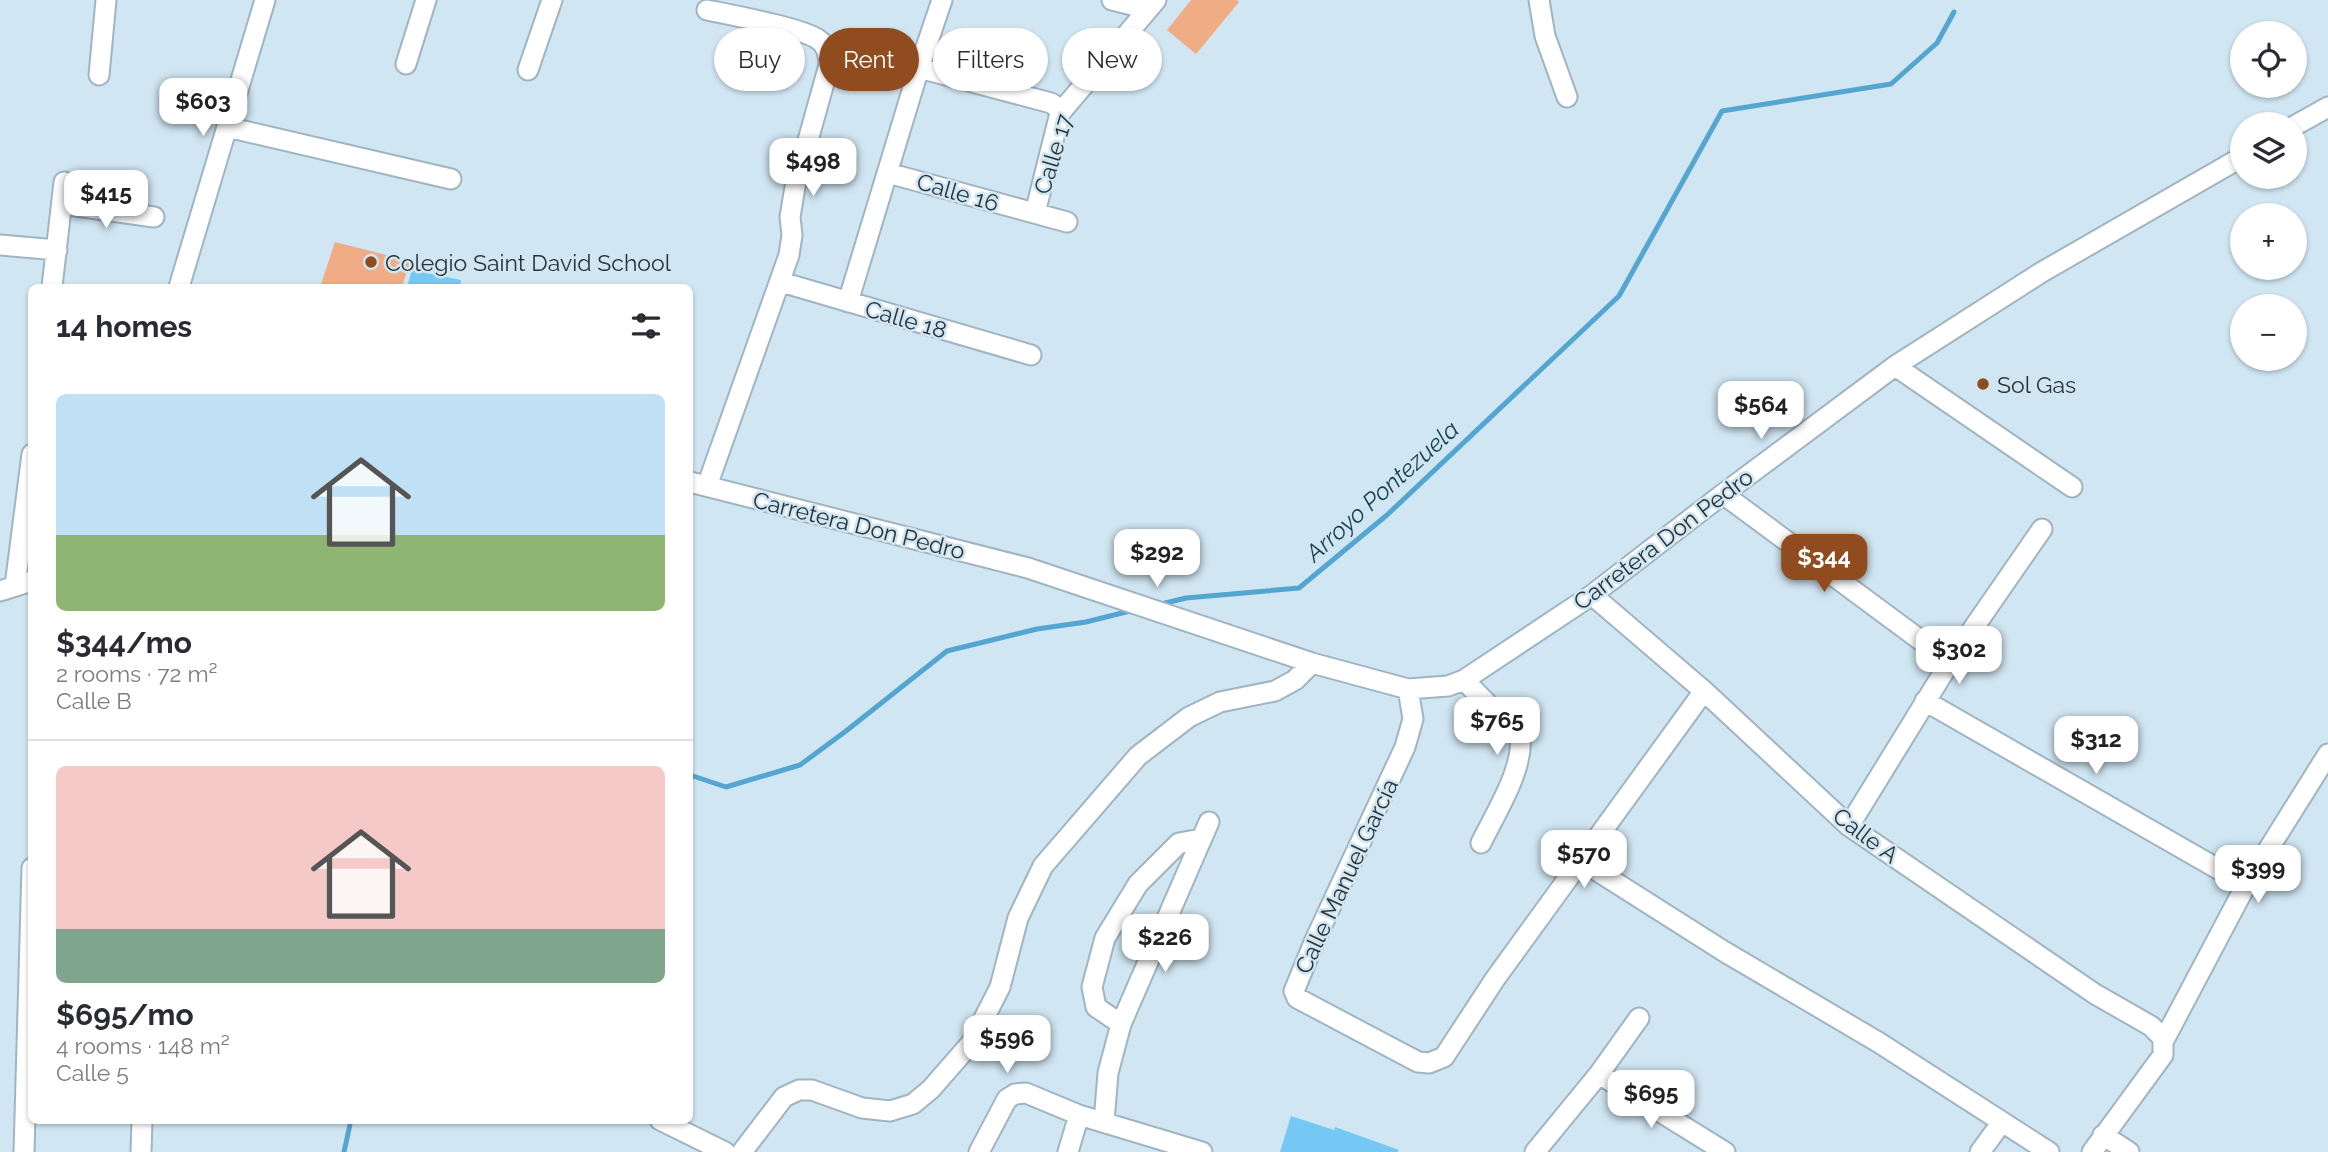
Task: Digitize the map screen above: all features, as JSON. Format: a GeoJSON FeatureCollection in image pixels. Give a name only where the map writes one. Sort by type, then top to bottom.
{"type":"FeatureCollection","features":[{"type":"Feature","properties":{"kind":"street"},"geometry":{"type":"LineString","coordinates":[[99,75],[106,0]]}},
{"type":"Feature","properties":{"kind":"street"},"geometry":{"type":"LineString","coordinates":[[180,284],[265,0]]}},
{"type":"Feature","properties":{"kind":"street"},"geometry":{"type":"LineString","coordinates":[[406,64],[426,0]]}},
{"type":"Feature","properties":{"kind":"street"},"geometry":{"type":"LineString","coordinates":[[528,69],[552,0]]}},
{"type":"Feature","properties":{"kind":"street"},"geometry":{"type":"LineString","coordinates":[[942,0],[919,68],[1051,103],[1060,113]]}},
{"type":"Feature","properties":{"kind":"street"},"geometry":{"type":"LineString","coordinates":[[1112,0],[1152,4]]}},
{"type":"Feature","properties":{"kind":"street"},"geometry":{"type":"LineString","coordinates":[[1539,0],[1545,36],[1567,97]]}},
{"type":"Feature","properties":{"kind":"street","name":"Calle 17"},"geometry":{"type":"LineString","coordinates":[[1035,213],[1060,113],[1152,4]]}},
{"type":"Feature","properties":{"kind":"street"},"geometry":{"type":"LineString","coordinates":[[698,484],[781,282],[792,235],[790,217],[795,187],[829,71],[827,50],[818,39],[707,10]]}},
{"type":"Feature","properties":{"kind":"street"},"geometry":{"type":"LineString","coordinates":[[848,302],[912,91]]}},
{"type":"Feature","properties":{"kind":"street"},"geometry":{"type":"LineString","coordinates":[[2307,119],[2328,107]]}},
{"type":"Feature","properties":{"kind":"street"},"geometry":{"type":"LineString","coordinates":[[227,127],[450,179]]}},
{"type":"Feature","properties":{"kind":"street","name":"Carretera Don Pedro"},"geometry":{"type":"LineString","coordinates":[[698,484],[1028,568],[1312,663],[1408,690],[1448,686],[1464,680],[1592,595],[1895,366],[2042,272],[2230,164]]}},
{"type":"Feature","properties":{"kind":"street","name":"Calle 16"},"geometry":{"type":"LineString","coordinates":[[888,173],[1067,222]]}},
{"type":"Feature","properties":{"kind":"street"},"geometry":{"type":"LineString","coordinates":[[52,284],[64,182]]}},
{"type":"Feature","properties":{"kind":"street"},"geometry":{"type":"LineString","coordinates":[[62,204],[154,217]]}},
{"type":"Feature","properties":{"kind":"street"},"geometry":{"type":"LineString","coordinates":[[0,245],[57,250]]}},
{"type":"Feature","properties":{"kind":"street","name":"Calle 18"},"geometry":{"type":"LineString","coordinates":[[781,282],[1031,355]]}},
{"type":"Feature","properties":{"kind":"street"},"geometry":{"type":"LineString","coordinates":[[1895,366],[2072,487]]}},
{"type":"Feature","properties":{"kind":"street"},"geometry":{"type":"LineString","coordinates":[[16,586],[28,487]]}},
{"type":"Feature","properties":{"kind":"street"},"geometry":{"type":"LineString","coordinates":[[1723,494],[1950,662]]}},
{"type":"Feature","properties":{"kind":"street"},"geometry":{"type":"LineString","coordinates":[[1849,826],[1950,662],[2042,529]]}},
{"type":"Feature","properties":{"kind":"street","name":"Calle A"},"geometry":{"type":"LineString","coordinates":[[1592,595],[1704,691],[1849,826],[2095,994],[2151,1026],[2162,1037],[2163,1042]]}},
{"type":"Feature","properties":{"kind":"street"},"geometry":{"type":"LineString","coordinates":[[742,1152],[784,1097],[799,1090],[812,1090],[862,1108],[890,1111],[914,1104],[972,1042],[1000,987],[1018,918],[1043,866],[1138,756],[1189,717],[1220,702],[1275,691],[1295,680],[1312,663]]}},
{"type":"Feature","properties":{"kind":"street"},"geometry":{"type":"LineString","coordinates":[[1464,680],[1520,737],[1521,749],[1510,783],[1481,843]]}},
{"type":"Feature","properties":{"kind":"street","name":"Calle Manuel García"},"geometry":{"type":"LineString","coordinates":[[1408,690],[1413,719],[1405,747],[1315,940],[1294,992],[1297,998],[1418,1062],[1429,1063],[1444,1057],[1487,989],[1704,691]]}},
{"type":"Feature","properties":{"kind":"street"},"geometry":{"type":"LineString","coordinates":[[1925,701],[2246,886]]}},
{"type":"Feature","properties":{"kind":"street"},"geometry":{"type":"LineString","coordinates":[[2092,1152],[2163,1055],[2163,1042],[2246,886],[2328,754]]}},
{"type":"Feature","properties":{"kind":"street"},"geometry":{"type":"LineString","coordinates":[[1104,1122],[1108,1073],[1121,1024],[1205,830],[1179,843],[1138,884],[1105,938],[1092,987],[1096,1007],[1121,1024]]}},
{"type":"Feature","properties":{"kind":"street"},"geometry":{"type":"LineString","coordinates":[[1580,860],[1725,952],[1878,1042],[2049,1152]]}},
{"type":"Feature","properties":{"kind":"street"},"geometry":{"type":"LineString","coordinates":[[24,1152],[28,1010]]}},
{"type":"Feature","properties":{"kind":"street"},"geometry":{"type":"LineString","coordinates":[[1535,1152],[1599,1074],[1639,1018]]}},
{"type":"Feature","properties":{"kind":"street"},"geometry":{"type":"LineString","coordinates":[[1599,1074],[1725,1152]]}},
{"type":"Feature","properties":{"kind":"street"},"geometry":{"type":"LineString","coordinates":[[979,1152],[1007,1099],[1015,1094],[1026,1093],[1079,1115],[1202,1152]]}},
{"type":"Feature","properties":{"kind":"street"},"geometry":{"type":"LineString","coordinates":[[1068,1152],[1079,1115]]}},
{"type":"Feature","properties":{"kind":"street"},"geometry":{"type":"LineString","coordinates":[[1980,1152],[2002,1122]]}},
{"type":"Feature","properties":{"kind":"street"},"geometry":{"type":"LineString","coordinates":[[141,1152],[142,1124]]}},
{"type":"Feature","properties":{"kind":"street"},"geometry":{"type":"LineString","coordinates":[[668,1124],[725,1152]]}},
{"type":"Feature","properties":{"kind":"street"},"geometry":{"type":"LineString","coordinates":[[2104,1135],[2129,1152]]}},
{"type":"Feature","properties":{"kind":"shaded area"},"geometry":{"type":"Polygon","coordinates":[[[1191,0],[1239,2],[1196,54],[1167,30],[1191,0]]]}},
{"type":"Feature","properties":{"kind":"shaded area","name":"Colegio Saint David School"},"geometry":{"type":"Polygon","coordinates":[[[335,242],[410,261],[403,284],[321,284],[335,242]]]}},
{"type":"Feature","properties":{"kind":"building"},"geometry":{"type":"Polygon","coordinates":[[[412,270],[461,280],[460,284],[408,284],[412,270]]]}},
{"type":"Feature","properties":{"kind":"building"},"geometry":{"type":"Polygon","coordinates":[[[1291,1116],[1334,1130],[1335,1127],[1399,1150],[1280,1152],[1291,1116]]]}},
{"type":"Feature","properties":{"kind":"waterway","name":"Arroyo Pontezuela"},"geometry":{"type":"LineString","coordinates":[[1157,605],[1186,598],[1299,588],[1387,515],[1619,296],[1722,111],[1891,84],[1937,43],[1954,12]]}},
{"type":"Feature","properties":{"kind":"waterway","name":"Arroyo Pontezuela"},"geometry":{"type":"LineString","coordinates":[[693,776],[726,787],[800,765],[947,651],[1037,629],[1086,622],[1134,610]]}},
{"type":"Feature","properties":{"kind":"waterway","name":"Arroyo Pontezuela"},"geometry":{"type":"LineString","coordinates":[[344,1152],[350,1124]]}},
{"type":"Feature","properties":{"kind":"place","name":"Colegio Saint David School"},"geometry":{"type":"Point","coordinates":[371,262]}},
{"type":"Feature","properties":{"kind":"place","name":"Sol Gas"},"geometry":{"type":"Point","coordinates":[1983,384]}}]}
